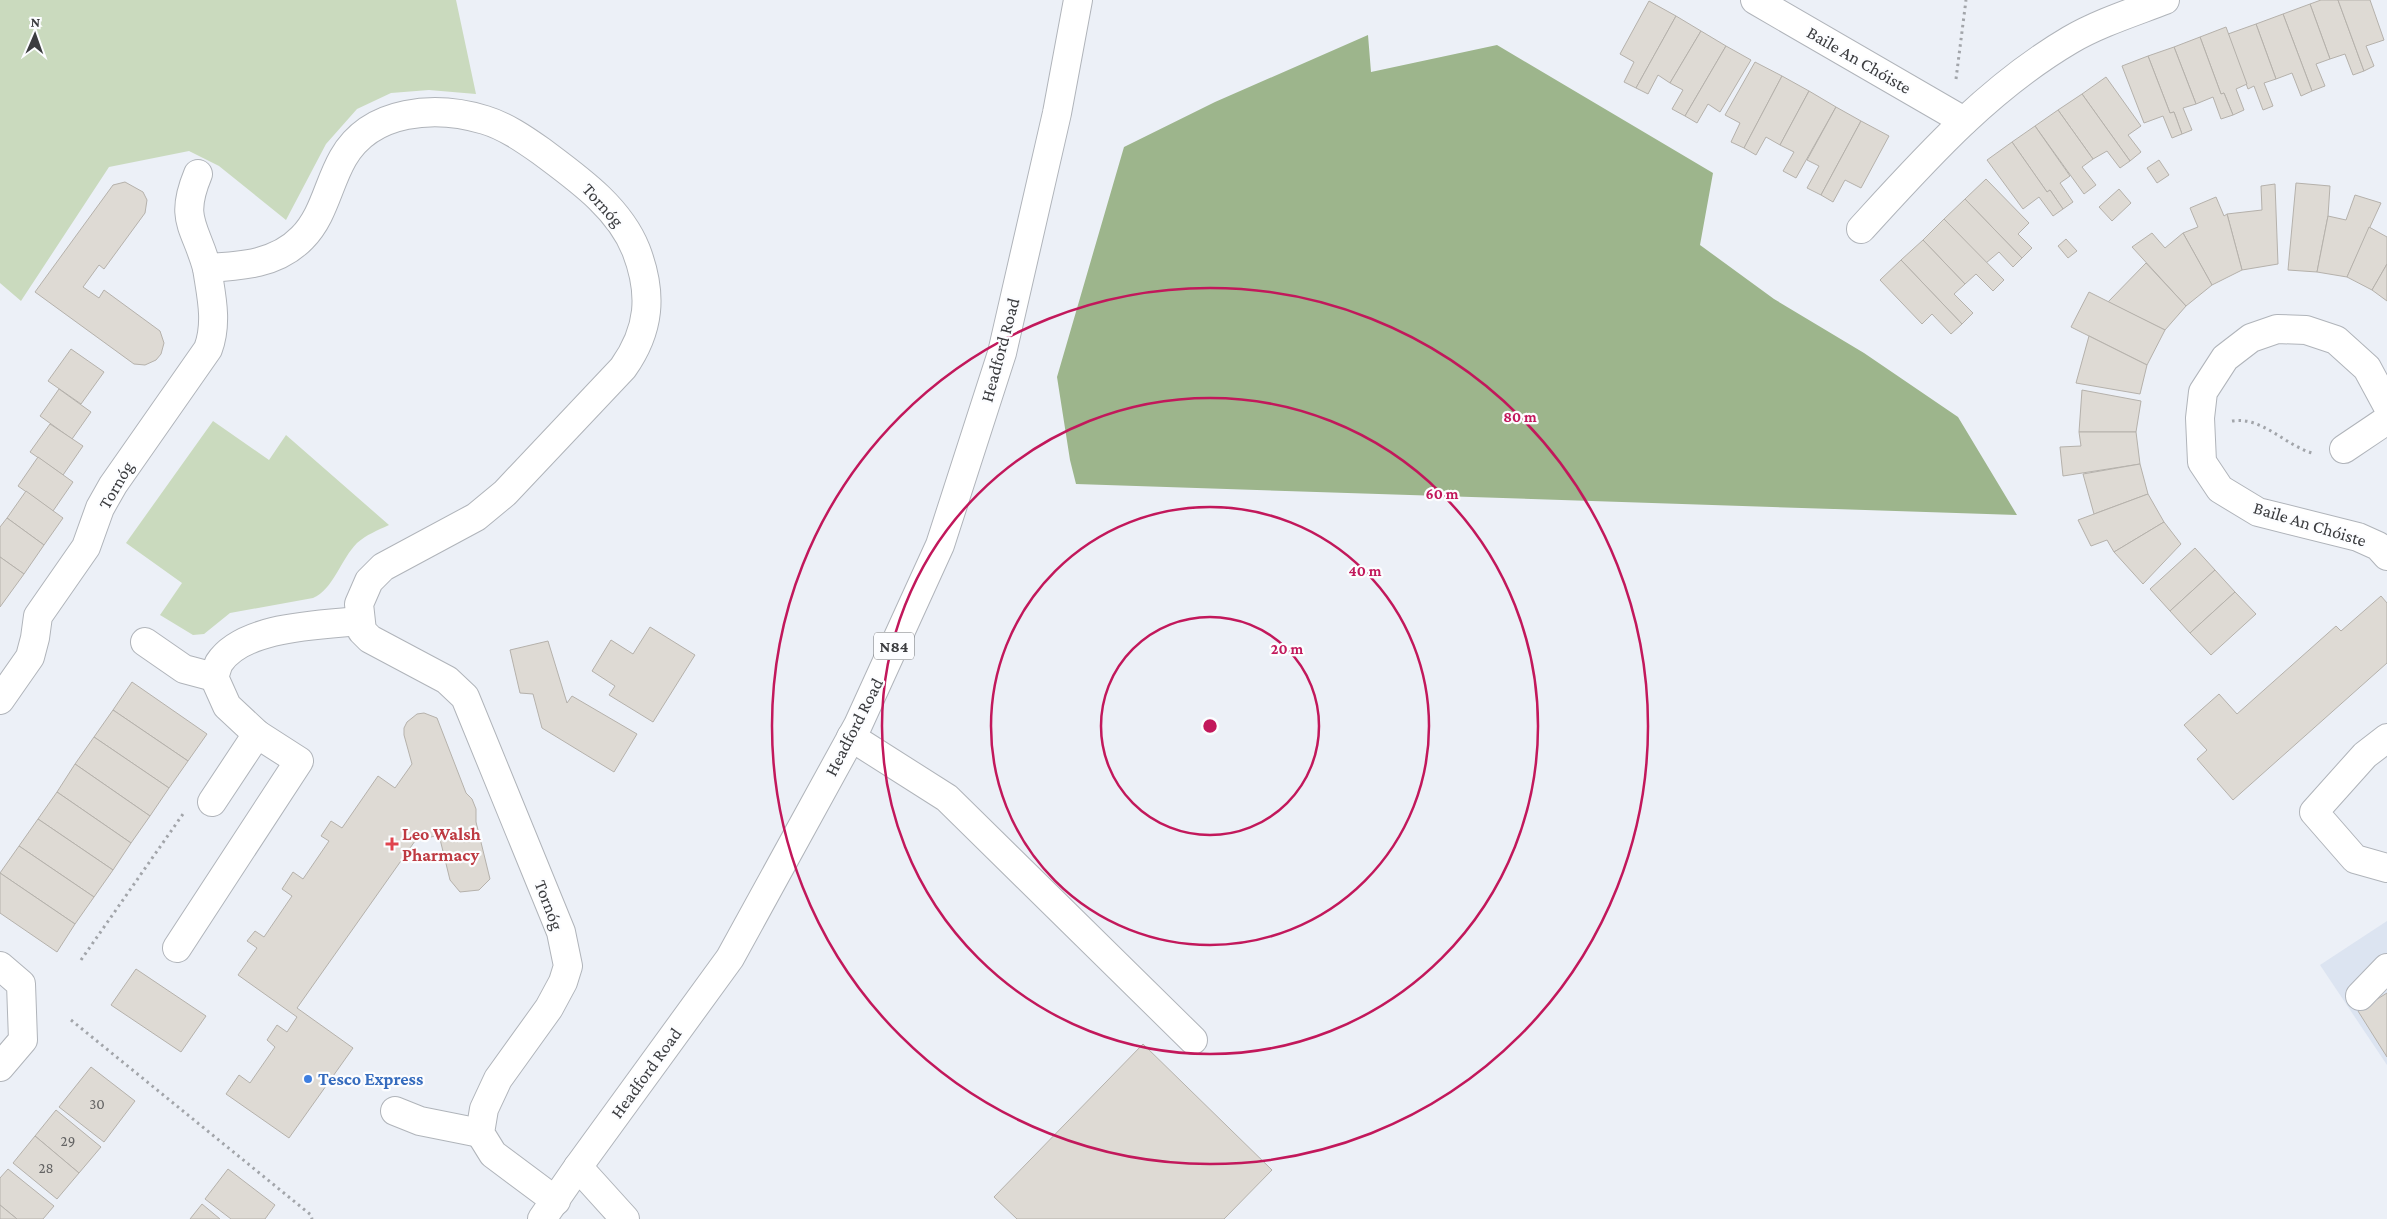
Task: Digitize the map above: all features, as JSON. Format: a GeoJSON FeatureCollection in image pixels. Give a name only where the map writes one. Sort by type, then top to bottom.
{"type":"FeatureCollection","features":[{"type":"Feature","properties":{"kind":"street","name":"Headford Road"},"geometry":{"type":"LineString","coordinates":[[549,1210],[578,1167],[730,958],[851,737],[940,545],[1002,353],[1057,113],[1078,0]]}},
{"type":"Feature","properties":{"kind":"street","name":"Baile An Chóiste"},"geometry":{"type":"LineString","coordinates":[[1755,0],[1964,121]]}},
{"type":"Feature","properties":{"kind":"street"},"geometry":{"type":"LineString","coordinates":[[1861,229],[1939,144],[1993,93],[2071,40],[2165,0]]}},
{"type":"Feature","properties":{"kind":"street","name":"Tornóg"},"geometry":{"type":"LineString","coordinates":[[207,268],[265,261],[283,253],[302,239],[316,221],[333,178],[353,142],[371,127],[391,118],[437,112],[462,114],[486,120],[528,142],[580,180],[612,211],[628,232],[636,250],[646,284],[646,318],[638,344],[623,368],[505,493],[476,517],[383,567],[369,581],[362,592],[359,604],[362,631],[370,639],[447,680],[465,697],[561,932],[568,966],[563,982],[549,1008],[498,1079],[484,1109],[480,1133]]}},
{"type":"Feature","properties":{"kind":"street","name":"Tornóg"},"geometry":{"type":"LineString","coordinates":[[0,700],[30,657],[34,647],[38,616],[86,547],[93,533],[100,508],[113,485],[208,349],[213,337],[214,322],[207,268],[200,245],[191,228],[187,210],[190,192],[198,174]]}},
{"type":"Feature","properties":{"kind":"street","name":"Baile An Chóiste"},"geometry":{"type":"LineString","coordinates":[[2387,405],[2367,368],[2336,340],[2306,330],[2277,329],[2250,338],[2225,358],[2203,392],[2200,418],[2202,462],[2220,489],[2258,512],[2358,537],[2378,546],[2387,556]]}},
{"type":"Feature","properties":{"kind":"street"},"geometry":{"type":"LineString","coordinates":[[2344,449],[2387,420]]}},
{"type":"Feature","properties":{"kind":"street"},"geometry":{"type":"LineString","coordinates":[[177,948],[299,761],[257,734],[227,706],[214,677],[218,663],[227,654],[253,638],[282,630],[360,621]]}},
{"type":"Feature","properties":{"kind":"street"},"geometry":{"type":"LineString","coordinates":[[145,642],[184,669],[214,677]]}},
{"type":"Feature","properties":{"kind":"street"},"geometry":{"type":"LineString","coordinates":[[212,802],[257,734]]}},
{"type":"Feature","properties":{"kind":"street"},"geometry":{"type":"LineString","coordinates":[[851,737],[947,798],[1193,1040]]}},
{"type":"Feature","properties":{"kind":"street"},"geometry":{"type":"LineString","coordinates":[[2387,738],[2365,755],[2314,812],[2355,859],[2387,868]]}},
{"type":"Feature","properties":{"kind":"street"},"geometry":{"type":"LineString","coordinates":[[0,966],[21,984],[23,1040],[0,1067]]}},
{"type":"Feature","properties":{"kind":"street"},"geometry":{"type":"LineString","coordinates":[[2360,996],[2387,968]]}},
{"type":"Feature","properties":{"kind":"street"},"geometry":{"type":"LineString","coordinates":[[396,1111],[420,1121],[480,1133],[493,1154],[549,1210]]}},
{"type":"Feature","properties":{"kind":"street"},"geometry":{"type":"LineString","coordinates":[[578,1167],[626,1219]]}},
{"type":"Feature","properties":{"kind":"path"},"geometry":{"type":"LineString","coordinates":[[1964,121],[1956,81],[1966,0]]}},
{"type":"Feature","properties":{"kind":"path"},"geometry":{"type":"LineString","coordinates":[[2200,418],[2218,424],[2243,419],[2263,426],[2297,448],[2322,455],[2344,449]]}},
{"type":"Feature","properties":{"kind":"path"},"geometry":{"type":"LineString","coordinates":[[81,960],[198,793],[212,802]]}},
{"type":"Feature","properties":{"kind":"path"},"geometry":{"type":"LineString","coordinates":[[71,1020],[311,1215],[312,1219]]}},
{"type":"Feature","properties":{"kind":"shaded area"},"geometry":{"type":"Polygon","coordinates":[[[2387,921],[2387,1065],[2320,965],[2387,921]]]}},
{"type":"Feature","properties":{"kind":"green space"},"geometry":{"type":"Polygon","coordinates":[[[0,0],[456,0],[476,94],[429,90],[391,93],[357,109],[326,144],[286,220],[219,166],[189,151],[109,167],[21,301],[0,283],[0,0]]]}},
{"type":"Feature","properties":{"kind":"green space"},"geometry":{"type":"Polygon","coordinates":[[[1368,35],[1371,72],[1497,45],[1713,173],[1700,245],[1774,299],[1864,353],[1958,417],[2017,515],[1076,484],[1070,460],[1057,377],[1124,147],[1215,102],[1368,35]]]}},
{"type":"Feature","properties":{"kind":"green space"},"geometry":{"type":"Polygon","coordinates":[[[213,421],[269,460],[286,435],[389,525],[368,535],[357,543],[326,588],[313,598],[230,613],[204,634],[193,635],[160,615],[182,583],[126,543],[213,421]]]}},
{"type":"Feature","properties":{"kind":"building"},"geometry":{"type":"Polygon","coordinates":[[[2321,0],[2338,0],[2364,71],[2353,75],[2345,54],[2330,59],[2310,4],[2321,0]]]}},
{"type":"Feature","properties":{"kind":"building"},"geometry":{"type":"Polygon","coordinates":[[[2338,0],[2370,0],[2384,40],[2366,46],[2374,66],[2364,71],[2338,0]]]}},
{"type":"Feature","properties":{"kind":"building"},"geometry":{"type":"Polygon","coordinates":[[[1649,1],[1676,16],[1636,88],[1624,82],[1634,62],[1620,54],[1649,1]]]}},
{"type":"Feature","properties":{"kind":"building"},"geometry":{"type":"Polygon","coordinates":[[[2310,4],[2330,59],[2316,64],[2325,86],[2312,91],[2283,14],[2310,4]]]}},
{"type":"Feature","properties":{"kind":"building"},"geometry":{"type":"Polygon","coordinates":[[[2283,14],[2312,91],[2301,96],[2292,73],[2276,79],[2256,24],[2283,14]]]}},
{"type":"Feature","properties":{"kind":"building"},"geometry":{"type":"Polygon","coordinates":[[[1676,16],[1701,31],[1670,83],[1658,75],[1648,94],[1636,88],[1676,16]]]}},
{"type":"Feature","properties":{"kind":"building"},"geometry":{"type":"Polygon","coordinates":[[[2256,24],[2276,79],[2264,83],[2273,106],[2263,110],[2254,86],[2248,89],[2228,34],[2256,24]]]}},
{"type":"Feature","properties":{"kind":"building"},"geometry":{"type":"Polygon","coordinates":[[[2226,27],[2247,84],[2236,89],[2244,110],[2233,115],[2224,93],[2221,94],[2200,37],[2226,27]]]}},
{"type":"Feature","properties":{"kind":"building"},"geometry":{"type":"Polygon","coordinates":[[[1701,31],[1726,46],[1685,116],[1672,109],[1683,90],[1670,83],[1701,31]]]}},
{"type":"Feature","properties":{"kind":"building"},"geometry":{"type":"Polygon","coordinates":[[[2200,37],[2221,94],[2224,93],[2233,115],[2221,119],[2213,97],[2196,104],[2174,47],[2200,37]]]}},
{"type":"Feature","properties":{"kind":"building"},"geometry":{"type":"Polygon","coordinates":[[[1726,46],[1751,60],[1720,112],[1708,104],[1697,123],[1685,116],[1726,46]]]}},
{"type":"Feature","properties":{"kind":"building"},"geometry":{"type":"Polygon","coordinates":[[[2174,47],[2196,104],[2183,108],[2192,130],[2182,134],[2174,112],[2170,113],[2148,56],[2174,47]]]}},
{"type":"Feature","properties":{"kind":"building"},"geometry":{"type":"Polygon","coordinates":[[[2148,56],[2170,113],[2174,112],[2182,134],[2172,138],[2163,116],[2144,123],[2122,66],[2148,56]]]}},
{"type":"Feature","properties":{"kind":"building"},"geometry":{"type":"Polygon","coordinates":[[[1755,62],[1782,76],[1744,148],[1731,142],[1740,123],[1725,115],[1755,62]]]}},
{"type":"Feature","properties":{"kind":"building"},"geometry":{"type":"Polygon","coordinates":[[[1782,76],[1809,91],[1780,145],[1766,137],[1756,155],[1744,148],[1782,76]]]}},
{"type":"Feature","properties":{"kind":"building"},"geometry":{"type":"Polygon","coordinates":[[[2106,77],[2141,126],[2128,135],[2141,152],[2130,161],[2082,94],[2106,77]]]}},
{"type":"Feature","properties":{"kind":"building"},"geometry":{"type":"Polygon","coordinates":[[[1809,91],[1836,107],[1796,178],[1783,171],[1794,152],[1780,145],[1809,91]]]}},
{"type":"Feature","properties":{"kind":"building"},"geometry":{"type":"Polygon","coordinates":[[[2082,94],[2130,161],[2120,168],[2107,151],[2093,159],[2058,110],[2082,94]]]}},
{"type":"Feature","properties":{"kind":"building"},"geometry":{"type":"Polygon","coordinates":[[[1836,107],[1861,121],[1821,195],[1807,188],[1819,166],[1807,160],[1836,107]]]}},
{"type":"Feature","properties":{"kind":"building"},"geometry":{"type":"Polygon","coordinates":[[[2058,110],[2093,159],[2082,167],[2096,185],[2084,194],[2035,126],[2058,110]]]}},
{"type":"Feature","properties":{"kind":"building"},"geometry":{"type":"Polygon","coordinates":[[[1861,121],[1889,136],[1861,188],[1845,180],[1833,202],[1821,195],[1861,121]]]}},
{"type":"Feature","properties":{"kind":"building"},"geometry":{"type":"Polygon","coordinates":[[[2035,126],[2070,176],[2060,183],[2073,202],[2063,209],[2050,190],[2047,192],[2012,142],[2035,126]]]}},
{"type":"Feature","properties":{"kind":"building"},"geometry":{"type":"Polygon","coordinates":[[[2012,142],[2047,192],[2050,190],[2063,209],[2053,216],[2039,197],[2023,209],[1987,160],[2012,142]]]}},
{"type":"Feature","properties":{"kind":"building"},"geometry":{"type":"Polygon","coordinates":[[[2159,160],[2169,175],[2157,183],[2147,168],[2159,160]]]}},
{"type":"Feature","properties":{"kind":"building"},"geometry":{"type":"Polygon","coordinates":[[[1986,179],[2029,223],[2018,234],[2032,248],[2022,258],[1965,199],[1986,179]]]}},
{"type":"Feature","properties":{"kind":"building"},"geometry":{"type":"Polygon","coordinates":[[[125,182],[143,192],[147,200],[145,213],[104,269],[99,265],[83,287],[99,298],[104,290],[160,331],[164,343],[161,354],[156,360],[145,365],[134,364],[35,292],[113,185],[125,182]]]}},
{"type":"Feature","properties":{"kind":"building"},"geometry":{"type":"Polygon","coordinates":[[[2296,183],[2330,186],[2328,216],[2317,272],[2288,270],[2296,183]]]}},
{"type":"Feature","properties":{"kind":"building"},"geometry":{"type":"Polygon","coordinates":[[[2275,184],[2278,264],[2242,270],[2227,214],[2262,210],[2261,186],[2275,184]]]}},
{"type":"Feature","properties":{"kind":"building"},"geometry":{"type":"Polygon","coordinates":[[[2119,189],[2131,203],[2112,221],[2099,207],[2119,189]]]}},
{"type":"Feature","properties":{"kind":"building"},"geometry":{"type":"Polygon","coordinates":[[[2355,195],[2381,203],[2347,277],[2317,272],[2328,216],[2346,220],[2355,195]]]}},
{"type":"Feature","properties":{"kind":"building"},"geometry":{"type":"Polygon","coordinates":[[[2216,197],[2224,216],[2227,214],[2242,270],[2212,285],[2183,233],[2198,227],[2190,208],[2216,197]]]}},
{"type":"Feature","properties":{"kind":"building"},"geometry":{"type":"Polygon","coordinates":[[[1965,199],[2022,258],[2013,267],[1999,252],[1986,263],[1944,219],[1965,199]]]}},
{"type":"Feature","properties":{"kind":"building"},"geometry":{"type":"Polygon","coordinates":[[[1944,219],[2004,280],[1993,291],[1976,274],[1965,284],[1923,240],[1944,219]]]}},
{"type":"Feature","properties":{"kind":"building"},"geometry":{"type":"Polygon","coordinates":[[[2369,227],[2387,237],[2387,264],[2372,290],[2347,277],[2369,227]]]}},
{"type":"Feature","properties":{"kind":"building"},"geometry":{"type":"Polygon","coordinates":[[[2152,233],[2165,248],[2183,233],[2212,285],[2186,306],[2132,247],[2152,233]]]}},
{"type":"Feature","properties":{"kind":"building"},"geometry":{"type":"Polygon","coordinates":[[[2066,239],[2077,251],[2068,258],[2058,246],[2066,239]]]}},
{"type":"Feature","properties":{"kind":"building"},"geometry":{"type":"Polygon","coordinates":[[[1923,240],[1965,284],[1954,294],[1973,313],[1962,324],[1901,260],[1923,240]]]}},
{"type":"Feature","properties":{"kind":"building"},"geometry":{"type":"Polygon","coordinates":[[[1901,260],[1962,324],[1951,334],[1932,314],[1922,324],[1880,280],[1901,260]]]}},
{"type":"Feature","properties":{"kind":"building"},"geometry":{"type":"Polygon","coordinates":[[[2146,263],[2186,306],[2165,330],[2108,302],[2146,263]]]}},
{"type":"Feature","properties":{"kind":"building"},"geometry":{"type":"Polygon","coordinates":[[[2387,264],[2387,301],[2372,290],[2387,264]]]}},
{"type":"Feature","properties":{"kind":"building"},"geometry":{"type":"Polygon","coordinates":[[[2089,292],[2165,330],[2147,365],[2071,327],[2089,292]]]}},
{"type":"Feature","properties":{"kind":"building"},"geometry":{"type":"Polygon","coordinates":[[[2089,336],[2147,365],[2140,394],[2076,383],[2089,336]]]}},
{"type":"Feature","properties":{"kind":"building"},"geometry":{"type":"Polygon","coordinates":[[[71,349],[104,372],[81,404],[48,381],[71,349]]]}},
{"type":"Feature","properties":{"kind":"building"},"geometry":{"type":"Polygon","coordinates":[[[59,389],[91,412],[72,439],[40,416],[59,389]]]}},
{"type":"Feature","properties":{"kind":"building"},"geometry":{"type":"Polygon","coordinates":[[[2082,390],[2141,401],[2136,432],[2079,432],[2082,390]]]}},
{"type":"Feature","properties":{"kind":"building"},"geometry":{"type":"Polygon","coordinates":[[[50,424],[83,446],[63,475],[30,452],[50,424]]]}},
{"type":"Feature","properties":{"kind":"building"},"geometry":{"type":"Polygon","coordinates":[[[2079,432],[2136,432],[2140,464],[2063,476],[2060,447],[2081,446],[2079,432]]]}},
{"type":"Feature","properties":{"kind":"building"},"geometry":{"type":"Polygon","coordinates":[[[38,457],[73,482],[53,511],[18,486],[38,457]]]}},
{"type":"Feature","properties":{"kind":"building"},"geometry":{"type":"Polygon","coordinates":[[[2140,464],[2148,494],[2094,514],[2083,474],[2140,464]]]}},
{"type":"Feature","properties":{"kind":"building"},"geometry":{"type":"Polygon","coordinates":[[[26,491],[63,518],[44,545],[7,518],[26,491]]]}},
{"type":"Feature","properties":{"kind":"building"},"geometry":{"type":"Polygon","coordinates":[[[2148,494],[2164,522],[2114,552],[2107,540],[2091,546],[2078,520],[2148,494]]]}},
{"type":"Feature","properties":{"kind":"building"},"geometry":{"type":"Polygon","coordinates":[[[7,518],[44,545],[24,574],[0,557],[0,527],[7,518]]]}},
{"type":"Feature","properties":{"kind":"building"},"geometry":{"type":"Polygon","coordinates":[[[2164,522],[2181,544],[2143,584],[2114,552],[2164,522]]]}},
{"type":"Feature","properties":{"kind":"building"},"geometry":{"type":"Polygon","coordinates":[[[2195,548],[2215,570],[2170,611],[2150,589],[2195,548]]]}},
{"type":"Feature","properties":{"kind":"building"},"geometry":{"type":"Polygon","coordinates":[[[0,557],[24,574],[0,607],[0,557]]]}},
{"type":"Feature","properties":{"kind":"building"},"geometry":{"type":"Polygon","coordinates":[[[2215,570],[2235,592],[2190,633],[2170,611],[2215,570]]]}},
{"type":"Feature","properties":{"kind":"building"},"geometry":{"type":"Polygon","coordinates":[[[2235,592],[2256,614],[2211,655],[2190,633],[2235,592]]]}},
{"type":"Feature","properties":{"kind":"building"},"geometry":{"type":"Polygon","coordinates":[[[2381,596],[2387,603],[2387,663],[2233,800],[2197,759],[2207,750],[2184,725],[2219,694],[2237,714],[2336,626],[2341,631],[2381,596]]]}},
{"type":"Feature","properties":{"kind":"building"},"geometry":{"type":"Polygon","coordinates":[[[650,627],[695,655],[653,722],[609,695],[615,686],[592,671],[611,640],[633,654],[650,627]]]}},
{"type":"Feature","properties":{"kind":"building"},"geometry":{"type":"Polygon","coordinates":[[[548,641],[567,703],[572,696],[637,734],[614,772],[542,728],[533,694],[520,693],[510,650],[548,641]]]}},
{"type":"Feature","properties":{"kind":"building"},"geometry":{"type":"Polygon","coordinates":[[[132,682],[207,734],[188,761],[113,710],[132,682]]]}},
{"type":"Feature","properties":{"kind":"building"},"geometry":{"type":"Polygon","coordinates":[[[113,710],[188,761],[169,788],[94,737],[113,710]]]}},
{"type":"Feature","properties":{"kind":"building"},"geometry":{"type":"Polygon","coordinates":[[[424,713],[437,718],[466,793],[472,799],[476,809],[476,822],[490,879],[479,890],[460,892],[450,880],[439,835],[415,841],[297,1008],[353,1048],[289,1138],[226,1094],[239,1075],[250,1083],[275,1047],[267,1040],[277,1025],[287,1032],[297,1017],[238,975],[257,948],[247,941],[255,931],[264,937],[292,896],[282,889],[293,872],[303,879],[329,841],[321,836],[331,821],[342,828],[378,776],[395,788],[412,764],[404,735],[404,728],[407,722],[417,714],[424,713]]]}},
{"type":"Feature","properties":{"kind":"building"},"geometry":{"type":"Polygon","coordinates":[[[94,737],[169,788],[150,816],[75,764],[94,737]]]}},
{"type":"Feature","properties":{"kind":"building"},"geometry":{"type":"Polygon","coordinates":[[[75,764],[150,816],[131,843],[57,792],[75,764]]]}},
{"type":"Feature","properties":{"kind":"building"},"geometry":{"type":"Polygon","coordinates":[[[57,792],[131,843],[113,870],[38,819],[57,792]]]}},
{"type":"Feature","properties":{"kind":"building"},"geometry":{"type":"Polygon","coordinates":[[[38,819],[113,870],[94,897],[19,846],[38,819]]]}},
{"type":"Feature","properties":{"kind":"building"},"geometry":{"type":"Polygon","coordinates":[[[19,846],[94,897],[75,924],[0,873],[19,846]]]}},
{"type":"Feature","properties":{"kind":"building"},"geometry":{"type":"Polygon","coordinates":[[[0,873],[75,924],[57,952],[0,913],[0,873]]]}},
{"type":"Feature","properties":{"kind":"building"},"geometry":{"type":"Polygon","coordinates":[[[136,969],[206,1016],[181,1052],[111,1005],[136,969]]]}},
{"type":"Feature","properties":{"kind":"building"},"geometry":{"type":"Polygon","coordinates":[[[2387,993],[2387,1057],[2358,1011],[2387,993]]]}},
{"type":"Feature","properties":{"kind":"building"},"geometry":{"type":"Polygon","coordinates":[[[1143,1044],[1272,1170],[1224,1219],[1017,1219],[994,1197],[1143,1044]]]}},
{"type":"Feature","properties":{"kind":"building"},"geometry":{"type":"Polygon","coordinates":[[[91,1067],[135,1101],[104,1142],[59,1107],[91,1067]]]}},
{"type":"Feature","properties":{"kind":"building"},"geometry":{"type":"Polygon","coordinates":[[[56,1110],[101,1147],[79,1173],[35,1136],[56,1110]]]}},
{"type":"Feature","properties":{"kind":"building"},"geometry":{"type":"Polygon","coordinates":[[[35,1136],[79,1173],[57,1199],[13,1163],[35,1136]]]}},
{"type":"Feature","properties":{"kind":"building"},"geometry":{"type":"Polygon","coordinates":[[[8,1169],[54,1206],[43,1219],[17,1219],[0,1205],[0,1178],[8,1169]]]}},
{"type":"Feature","properties":{"kind":"building"},"geometry":{"type":"Polygon","coordinates":[[[228,1169],[275,1205],[265,1219],[231,1219],[205,1199],[228,1169]]]}},
{"type":"Feature","properties":{"kind":"building"},"geometry":{"type":"Polygon","coordinates":[[[202,1204],[220,1219],[190,1219],[202,1204]]]}},
{"type":"Feature","properties":{"kind":"building"},"geometry":{"type":"Polygon","coordinates":[[[0,1205],[17,1219],[0,1219],[0,1205]]]}},
{"type":"Feature","properties":{"kind":"place","name":"Leo Walsh Pharmacy"},"geometry":{"type":"Point","coordinates":[392,844]}},
{"type":"Feature","properties":{"kind":"place","name":"Tesco Express"},"geometry":{"type":"Point","coordinates":[308,1079]}}]}
